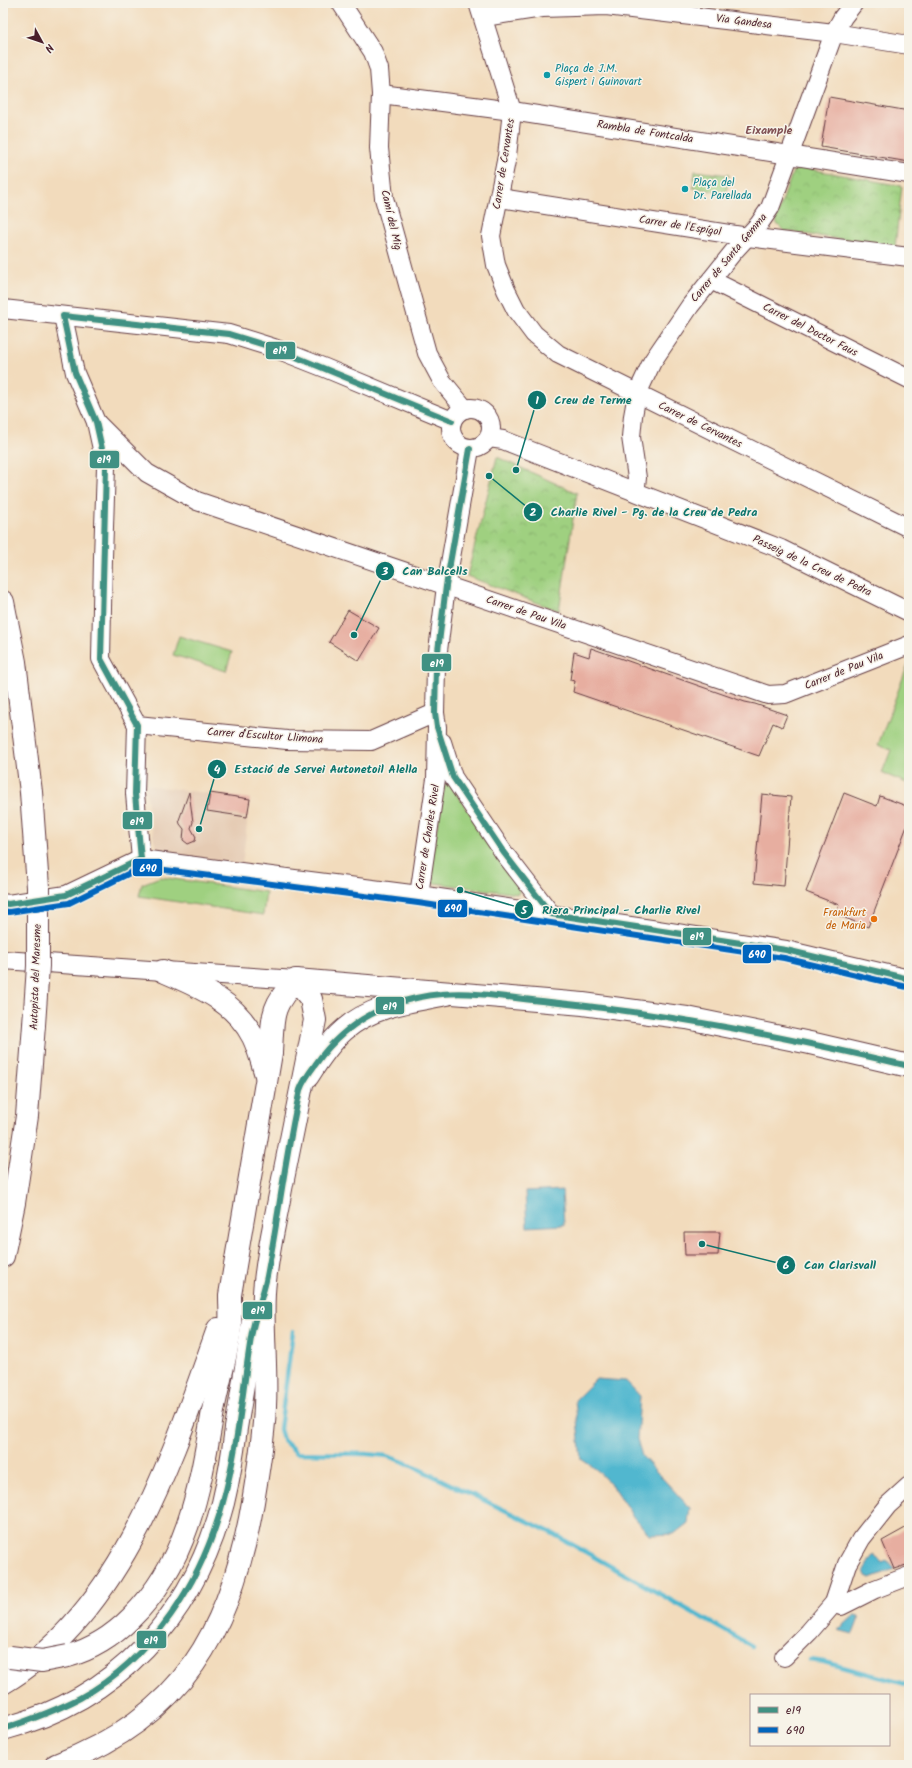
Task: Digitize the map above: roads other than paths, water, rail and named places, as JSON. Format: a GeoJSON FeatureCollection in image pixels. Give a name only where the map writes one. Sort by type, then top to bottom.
{"type":"FeatureCollection","features":[{"type":"Feature","properties":{"kind":"main road","name":"Autopista del Maresme"},"geometry":{"type":"LineString","coordinates":[[3,602],[15,662],[31,792],[38,887],[38,966],[27,1116],[3,1256]]}},
{"type":"Feature","properties":{"kind":"main road"},"geometry":{"type":"LineString","coordinates":[[163,971],[196,986],[225,1003],[241,1019],[253,1038],[267,1078]]}},
{"type":"Feature","properties":{"kind":"main road"},"geometry":{"type":"LineString","coordinates":[[296,980],[447,994],[583,1004],[687,1018],[810,1042],[909,1066]]}},
{"type":"Feature","properties":{"kind":"main road"},"geometry":{"type":"LineString","coordinates":[[7,1655],[42,1661],[82,1652],[96,1645],[124,1625],[141,1608],[158,1587],[179,1549],[187,1529],[203,1470],[213,1410],[230,1328],[230,1294],[271,1053],[273,1014],[282,995],[296,980]]}},
{"type":"Feature","properties":{"kind":"main road"},"geometry":{"type":"LineString","coordinates":[[56,1765],[99,1747],[121,1734],[162,1702],[182,1680],[196,1661],[220,1618],[231,1591],[247,1539],[258,1473],[265,1404],[264,1291],[274,1226],[315,1020],[311,999],[296,980]]}},
{"type":"Feature","properties":{"kind":"main road"},"geometry":{"type":"LineString","coordinates":[[302,1085],[320,1057],[344,1030],[366,1015],[388,1006],[447,994]]}},
{"type":"Feature","properties":{"kind":"main road"},"geometry":{"type":"LineString","coordinates":[[3,1729],[47,1714],[99,1687],[125,1667],[146,1648],[178,1606],[208,1550],[223,1503],[254,1319],[264,1291]]}},
{"type":"Feature","properties":{"kind":"main road"},"geometry":{"type":"LineString","coordinates":[[3,1683],[23,1670],[58,1640],[86,1608],[113,1571],[148,1506],[181,1429],[230,1294]]}},
{"type":"Feature","properties":{"kind":"street","name":"Camí del Mig"},"geometry":{"type":"LineString","coordinates":[[341,3],[373,52],[379,69],[381,94],[379,148],[384,198],[427,353],[458,415]]}},
{"type":"Feature","properties":{"kind":"street","name":"Carrer de Santa Gemma"},"geometry":{"type":"LineString","coordinates":[[635,492],[637,478],[631,437],[637,394],[652,362],[671,332],[734,251],[759,224],[770,208],[834,32],[854,3]]}},
{"type":"Feature","properties":{"kind":"street","name":"Via Gandesa"},"geometry":{"type":"LineString","coordinates":[[481,10],[606,6],[834,32],[909,45]]}},
{"type":"Feature","properties":{"kind":"street"},"geometry":{"type":"LineString","coordinates":[[481,10],[512,111]]}},
{"type":"Feature","properties":{"kind":"street","name":"Rambla de Fontcalda"},"geometry":{"type":"LineString","coordinates":[[381,94],[512,111],[909,174]]}},
{"type":"Feature","properties":{"kind":"street","name":"Carrer de Cervantes"},"geometry":{"type":"LineString","coordinates":[[512,111],[500,198],[491,236],[496,265],[506,290],[516,310],[534,334],[558,354],[909,528]]}},
{"type":"Feature","properties":{"kind":"street","name":"Carrer de l'Espígol"},"geometry":{"type":"LineString","coordinates":[[500,198],[748,237],[909,257]]}},
{"type":"Feature","properties":{"kind":"street","name":"Carrer del Doctor Faus"},"geometry":{"type":"LineString","coordinates":[[711,280],[909,379]]}},
{"type":"Feature","properties":{"kind":"street"},"geometry":{"type":"LineString","coordinates":[[3,309],[229,334],[274,348],[325,368],[458,415]]}},
{"type":"Feature","properties":{"kind":"street"},"geometry":{"type":"LineString","coordinates":[[63,316],[75,373],[96,422],[106,467],[102,557],[101,659],[137,725],[135,794],[141,859]]}},
{"type":"Feature","properties":{"kind":"street"},"geometry":{"type":"LineString","coordinates":[[472,408],[479,409],[487,416],[490,422],[491,432],[489,438],[483,445],[470,449],[458,444],[453,438],[451,432],[458,415],[472,408]]}},
{"type":"Feature","properties":{"kind":"street","name":"Carrer de Pau Vila"},"geometry":{"type":"LineString","coordinates":[[96,422],[147,473]]}},
{"type":"Feature","properties":{"kind":"street","name":"Passeig de la Creu de Pedra"},"geometry":{"type":"LineString","coordinates":[[489,438],[503,440],[781,549],[909,612]]}},
{"type":"Feature","properties":{"kind":"street","name":"Carrer de Charles Rivel"},"geometry":{"type":"LineString","coordinates":[[419,895],[445,778],[436,720],[436,667],[446,586],[470,449]]}},
{"type":"Feature","properties":{"kind":"street","name":"Carrer de Pau Vila"},"geometry":{"type":"LineString","coordinates":[[106,467],[116,464],[147,473],[197,501],[768,695],[785,694],[909,645]]}},
{"type":"Feature","properties":{"kind":"street","name":"Carrer d'Escultor Llimona"},"geometry":{"type":"LineString","coordinates":[[137,725],[287,740],[371,741],[436,720]]}},
{"type":"Feature","properties":{"kind":"street","name":"Carrer de Charles Rivel"},"geometry":{"type":"LineString","coordinates":[[445,778],[551,914]]}},
{"type":"Feature","properties":{"kind":"street"},"geometry":{"type":"LineString","coordinates":[[3,903],[8,904],[66,895],[141,859],[419,895],[786,950],[909,979]]}},
{"type":"Feature","properties":{"kind":"street"},"geometry":{"type":"LineString","coordinates":[[3,960],[296,980]]}},
{"type":"Feature","properties":{"kind":"street"},"geometry":{"type":"LineString","coordinates":[[784,1657],[809,1632],[834,1603],[848,1564],[861,1539],[888,1505],[909,1486]]}},
{"type":"Feature","properties":{"kind":"street"},"geometry":{"type":"LineString","coordinates":[[834,1603],[841,1606],[875,1589],[909,1576]]}},
{"type":"Feature","properties":{"kind":"water"},"geometry":{"type":"Polygon","coordinates":[[[562,1190],[564,1225],[527,1227],[525,1192],[562,1190]]]}},
{"type":"Feature","properties":{"kind":"water"},"geometry":{"type":"Polygon","coordinates":[[[596,1379],[626,1381],[640,1396],[637,1439],[642,1456],[690,1508],[688,1523],[674,1534],[650,1535],[634,1518],[614,1488],[597,1470],[581,1459],[575,1400],[596,1379]]]}},
{"type":"Feature","properties":{"kind":"water"},"geometry":{"type":"Polygon","coordinates":[[[873,1555],[883,1563],[887,1560],[894,1569],[871,1578],[866,1576],[864,1570],[873,1555]]]}},
{"type":"Feature","properties":{"kind":"water"},"geometry":{"type":"Polygon","coordinates":[[[855,1615],[860,1616],[853,1634],[838,1630],[855,1615]]]}},
{"type":"Feature","properties":{"kind":"waterway"},"geometry":{"type":"LineString","coordinates":[[293,1331],[280,1429],[283,1440],[297,1453],[367,1454],[387,1456],[404,1462],[550,1532],[752,1646]]}},
{"type":"Feature","properties":{"kind":"waterway"},"geometry":{"type":"LineString","coordinates":[[810,1660],[824,1662],[909,1685]]}},
{"type":"Feature","properties":{"kind":"place","name":"Plaça de J.M. Gispert i Guinovart"},"geometry":{"type":"Point","coordinates":[547,75]}},
{"type":"Feature","properties":{"kind":"place","name":"Plaça del Dr. Parellada"},"geometry":{"type":"Point","coordinates":[685,189]}},
{"type":"Feature","properties":{"kind":"place","name":"Creu de Terme"},"geometry":{"type":"Point","coordinates":[516,470]}},
{"type":"Feature","properties":{"kind":"place","name":"Charlie Rivel - Pg. de la Creu de Pedra"},"geometry":{"type":"Point","coordinates":[489,476]}},
{"type":"Feature","properties":{"kind":"place","name":"Can Balcells"},"geometry":{"type":"Point","coordinates":[354,635]}},
{"type":"Feature","properties":{"kind":"place","name":"Estació de Servei Autonetoil Alella"},"geometry":{"type":"Point","coordinates":[199,829]}},
{"type":"Feature","properties":{"kind":"place","name":"Riera Principal - Charlie Rivel"},"geometry":{"type":"Point","coordinates":[460,890]}},
{"type":"Feature","properties":{"kind":"place","name":"Frankfurt de Maria"},"geometry":{"type":"Point","coordinates":[874,919]}},
{"type":"Feature","properties":{"kind":"place","name":"Can Clarisvall"},"geometry":{"type":"Point","coordinates":[702,1244]}},
{"type":"Feature","properties":{"kind":"district","name":"Eixample"},"geometry":{"type":"Point","coordinates":[769,130]}}]}
